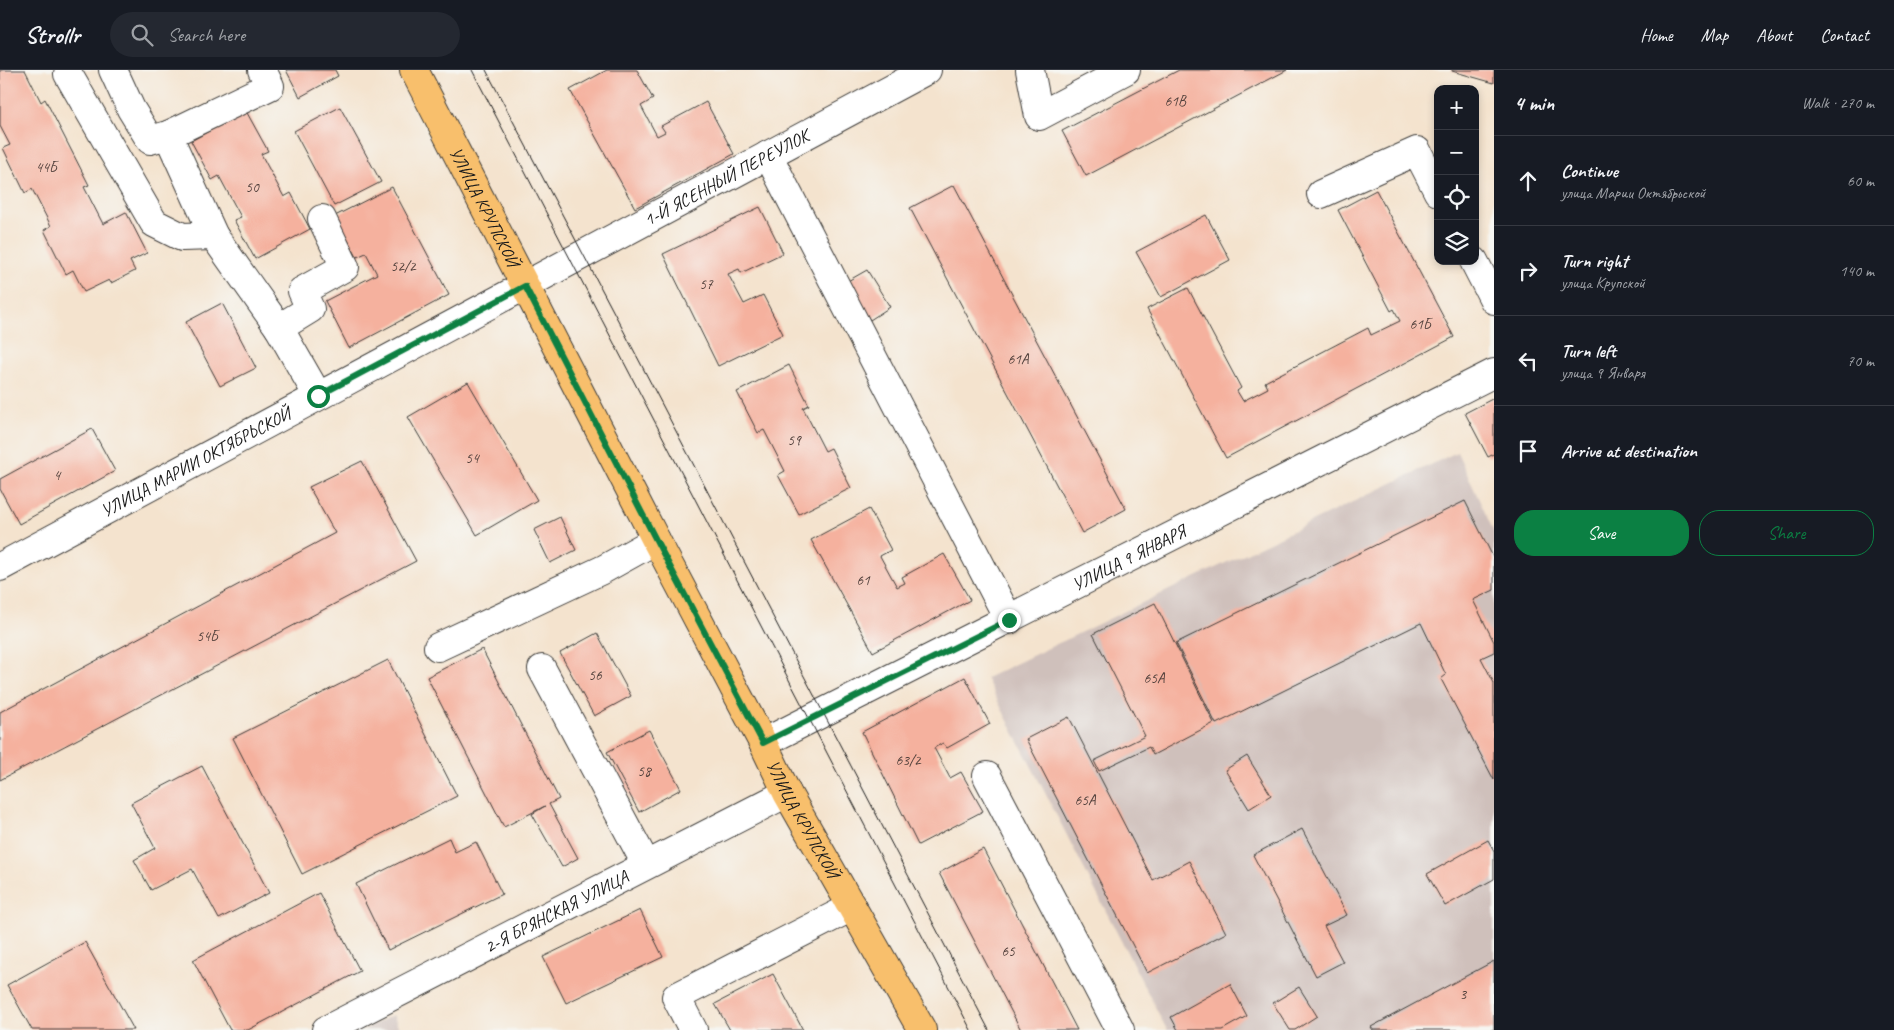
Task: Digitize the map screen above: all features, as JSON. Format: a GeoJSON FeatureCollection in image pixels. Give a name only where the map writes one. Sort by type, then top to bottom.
{"type":"FeatureCollection","features":[{"type":"Feature","properties":{"kind":"main road","name":"УЛИЦА КРУПСКОЙ"},"geometry":{"type":"LineString","coordinates":[[414,70],[656,540],[763,743],[787,793],[922,1030]]}},
{"type":"Feature","properties":{"kind":"street"},"geometry":{"type":"LineString","coordinates":[[113,70],[150,140],[168,135],[270,86],[262,70]]}},
{"type":"Feature","properties":{"kind":"street","name":"1-Й ЯСЕННЫЙ ПЕРЕУЛОК"},"geometry":{"type":"LineString","coordinates":[[525,286],[927,70]]}},
{"type":"Feature","properties":{"kind":"street"},"geometry":{"type":"LineString","coordinates":[[1030,70],[1039,116],[1126,70]]}},
{"type":"Feature","properties":{"kind":"street"},"geometry":{"type":"LineString","coordinates":[[68,74],[154,223],[182,237],[214,236]]}},
{"type":"Feature","properties":{"kind":"street"},"geometry":{"type":"LineString","coordinates":[[168,135],[214,236],[279,328],[318,396]]}},
{"type":"Feature","properties":{"kind":"street"},"geometry":{"type":"LineString","coordinates":[[1321,194],[1416,151],[1434,185]]}},
{"type":"Feature","properties":{"kind":"street"},"geometry":{"type":"LineString","coordinates":[[768,155],[1009,620]]}},
{"type":"Feature","properties":{"kind":"street"},"geometry":{"type":"LineString","coordinates":[[279,328],[310,309],[302,291],[345,266],[322,219]]}},
{"type":"Feature","properties":{"kind":"street"},"geometry":{"type":"LineString","coordinates":[[1476,265],[1494,300]]}},
{"type":"Feature","properties":{"kind":"street","name":"УЛИЦА МАРИИ ОКТЯБРЬСКОЙ"},"geometry":{"type":"LineString","coordinates":[[0,568],[525,286]]}},
{"type":"Feature","properties":{"kind":"street","name":"УЛИЦА 9 ЯНВАРЯ"},"geometry":{"type":"LineString","coordinates":[[763,743],[1494,373]]}},
{"type":"Feature","properties":{"kind":"street"},"geometry":{"type":"LineString","coordinates":[[438,647],[604,569],[656,540]]}},
{"type":"Feature","properties":{"kind":"street"},"geometry":{"type":"LineString","coordinates":[[542,669],[646,864]]}},
{"type":"Feature","properties":{"kind":"street"},"geometry":{"type":"LineString","coordinates":[[987,776],[1120,1030]]}},
{"type":"Feature","properties":{"kind":"street","name":"2-Я БРЯНСКАЯ УЛИЦА"},"geometry":{"type":"LineString","coordinates":[[326,1030],[787,793]]}},
{"type":"Feature","properties":{"kind":"street"},"geometry":{"type":"LineString","coordinates":[[693,1030],[676,997],[852,907]]}},
{"type":"Feature","properties":{"kind":"shaded area"},"geometry":{"type":"Polygon","coordinates":[[[1457,452],[1494,532],[1494,1030],[1167,1030],[986,678],[1457,452]]]}},
{"type":"Feature","properties":{"kind":"shaded area"},"geometry":{"type":"Polygon","coordinates":[[[393,1015],[400,1030],[363,1030],[393,1015]]]}},
{"type":"Feature","properties":{"kind":"building"},"geometry":{"type":"Polygon","coordinates":[[[0,70],[25,70],[41,102],[45,99],[89,185],[84,187],[103,224],[126,212],[147,253],[130,261],[135,271],[111,283],[109,280],[84,292],[73,270],[66,274],[44,230],[51,226],[32,189],[25,193],[3,148],[10,145],[0,126],[0,70]]]}},
{"type":"Feature","properties":{"kind":"building"},"geometry":{"type":"Polygon","coordinates":[[[286,70],[335,70],[338,76],[300,97],[286,70]]]}},
{"type":"Feature","properties":{"kind":"building"},"geometry":{"type":"Polygon","coordinates":[[[607,70],[637,70],[653,99],[641,106],[657,136],[665,132],[661,126],[706,102],[734,154],[635,208],[570,90],[607,70]]]}},
{"type":"Feature","properties":{"kind":"building"},"geometry":{"type":"Polygon","coordinates":[[[1179,70],[1287,70],[1086,176],[1062,131],[1179,70]]]}},
{"type":"Feature","properties":{"kind":"building"},"geometry":{"type":"Polygon","coordinates":[[[1494,70],[1494,83],[1452,71],[1494,70]]]}},
{"type":"Feature","properties":{"kind":"building"},"geometry":{"type":"Polygon","coordinates":[[[340,107],[381,182],[334,206],[294,131],[340,107]]]}},
{"type":"Feature","properties":{"kind":"building"},"geometry":{"type":"Polygon","coordinates":[[[246,111],[268,151],[261,154],[284,197],[291,193],[310,229],[255,259],[234,220],[241,217],[219,176],[212,180],[191,141],[246,111]]]}},
{"type":"Feature","properties":{"kind":"building"},"geometry":{"type":"Polygon","coordinates":[[[954,185],[1126,509],[1082,533],[910,208],[954,185]]]}},
{"type":"Feature","properties":{"kind":"building"},"geometry":{"type":"Polygon","coordinates":[[[392,187],[449,295],[349,348],[325,301],[377,274],[366,253],[357,257],[335,216],[392,187]]]}},
{"type":"Feature","properties":{"kind":"building"},"geometry":{"type":"Polygon","coordinates":[[[1376,190],[1454,337],[1226,458],[1147,309],[1188,288],[1241,388],[1237,391],[1243,401],[1268,388],[1265,382],[1368,328],[1371,335],[1400,321],[1394,309],[1391,311],[1338,210],[1376,190]]]}},
{"type":"Feature","properties":{"kind":"building"},"geometry":{"type":"Polygon","coordinates":[[[760,207],[783,253],[741,273],[739,269],[728,274],[744,304],[763,295],[783,334],[718,366],[663,254],[760,207]]]}},
{"type":"Feature","properties":{"kind":"building"},"geometry":{"type":"Polygon","coordinates":[[[1206,215],[1230,260],[1161,297],[1136,252],[1206,215]]]}},
{"type":"Feature","properties":{"kind":"building"},"geometry":{"type":"Polygon","coordinates":[[[867,270],[890,307],[870,320],[846,282],[867,270]]]}},
{"type":"Feature","properties":{"kind":"building"},"geometry":{"type":"Polygon","coordinates":[[[222,303],[256,368],[220,386],[186,322],[222,303]]]}},
{"type":"Feature","properties":{"kind":"building"},"geometry":{"type":"Polygon","coordinates":[[[789,365],[809,405],[803,408],[825,451],[831,448],[851,488],[799,514],[778,475],[785,471],[764,430],[758,433],[737,392],[789,365]]]}},
{"type":"Feature","properties":{"kind":"building"},"geometry":{"type":"Polygon","coordinates":[[[468,382],[537,500],[477,535],[408,417],[468,382]]]}},
{"type":"Feature","properties":{"kind":"building"},"geometry":{"type":"Polygon","coordinates":[[[1494,398],[1494,454],[1488,457],[1465,413],[1494,398]]]}},
{"type":"Feature","properties":{"kind":"building"},"geometry":{"type":"Polygon","coordinates":[[[92,429],[115,471],[19,524],[0,489],[0,479],[92,429]]]}},
{"type":"Feature","properties":{"kind":"building"},"geometry":{"type":"Polygon","coordinates":[[[362,461],[416,561],[0,780],[0,712],[335,533],[309,487],[362,461]]]}},
{"type":"Feature","properties":{"kind":"building"},"geometry":{"type":"Polygon","coordinates":[[[1465,501],[1494,559],[1494,590],[1473,600],[1494,642],[1494,652],[1481,658],[1494,683],[1494,780],[1441,679],[1446,675],[1421,623],[1216,724],[1176,643],[1465,501]]]}},
{"type":"Feature","properties":{"kind":"building"},"geometry":{"type":"Polygon","coordinates":[[[869,509],[891,550],[880,556],[897,587],[905,583],[902,577],[944,554],[970,600],[873,652],[811,540],[869,509]]]}},
{"type":"Feature","properties":{"kind":"building"},"geometry":{"type":"Polygon","coordinates":[[[560,517],[576,550],[550,563],[534,530],[560,517]]]}},
{"type":"Feature","properties":{"kind":"building"},"geometry":{"type":"Polygon","coordinates":[[[1155,603],[1214,723],[1153,755],[1149,747],[1099,771],[1094,761],[1145,736],[1093,634],[1155,603]]]}},
{"type":"Feature","properties":{"kind":"building"},"geometry":{"type":"Polygon","coordinates":[[[597,633],[631,696],[594,716],[560,653],[597,633]]]}},
{"type":"Feature","properties":{"kind":"building"},"geometry":{"type":"Polygon","coordinates":[[[482,649],[559,799],[549,804],[578,858],[562,867],[532,814],[545,806],[504,827],[427,677],[482,649]]]}},
{"type":"Feature","properties":{"kind":"building"},"geometry":{"type":"Polygon","coordinates":[[[388,660],[457,796],[302,874],[233,738],[388,660]]]}},
{"type":"Feature","properties":{"kind":"building"},"geometry":{"type":"Polygon","coordinates":[[[965,677],[990,724],[947,748],[943,743],[934,748],[950,778],[961,772],[983,811],[918,845],[862,732],[965,677]]]}},
{"type":"Feature","properties":{"kind":"building"},"geometry":{"type":"Polygon","coordinates":[[[1069,717],[1153,880],[1189,861],[1226,933],[1147,973],[1026,739],[1069,717]]]}},
{"type":"Feature","properties":{"kind":"building"},"geometry":{"type":"Polygon","coordinates":[[[649,730],[681,789],[639,812],[607,752],[649,730]]]}},
{"type":"Feature","properties":{"kind":"building"},"geometry":{"type":"Polygon","coordinates":[[[1247,756],[1271,795],[1249,809],[1225,770],[1247,756]]]}},
{"type":"Feature","properties":{"kind":"building"},"geometry":{"type":"Polygon","coordinates":[[[202,766],[269,893],[219,919],[192,869],[151,890],[134,860],[155,848],[131,803],[202,766]]]}},
{"type":"Feature","properties":{"kind":"building"},"geometry":{"type":"Polygon","coordinates":[[[1302,829],[1347,915],[1324,926],[1343,962],[1316,976],[1253,855],[1302,829]]]}},
{"type":"Feature","properties":{"kind":"building"},"geometry":{"type":"Polygon","coordinates":[[[449,838],[455,852],[476,842],[502,894],[388,950],[356,884],[449,838]]]}},
{"type":"Feature","properties":{"kind":"building"},"geometry":{"type":"Polygon","coordinates":[[[1488,840],[1494,851],[1494,879],[1445,906],[1427,874],[1488,840]]]}},
{"type":"Feature","properties":{"kind":"building"},"geometry":{"type":"Polygon","coordinates":[[[983,849],[1077,1030],[1021,1030],[939,873],[983,849]]]}},
{"type":"Feature","properties":{"kind":"building"},"geometry":{"type":"Polygon","coordinates":[[[319,893],[360,971],[248,1030],[230,1030],[193,960],[319,893]]]}},
{"type":"Feature","properties":{"kind":"building"},"geometry":{"type":"Polygon","coordinates":[[[640,910],[663,957],[566,1003],[543,957],[640,910]]]}},
{"type":"Feature","properties":{"kind":"building"},"geometry":{"type":"Polygon","coordinates":[[[85,942],[134,1030],[32,1030],[7,985],[85,942]]]}},
{"type":"Feature","properties":{"kind":"building"},"geometry":{"type":"Polygon","coordinates":[[[1494,961],[1494,1030],[1373,1030],[1371,1027],[1494,961]]]}},
{"type":"Feature","properties":{"kind":"building"},"geometry":{"type":"Polygon","coordinates":[[[773,974],[803,1030],[730,1030],[715,1004],[773,974]]]}},
{"type":"Feature","properties":{"kind":"building"},"geometry":{"type":"Polygon","coordinates":[[[1230,984],[1247,1016],[1222,1030],[1178,1030],[1171,1017],[1230,984]]]}},
{"type":"Feature","properties":{"kind":"building"},"geometry":{"type":"Polygon","coordinates":[[[1299,987],[1317,1016],[1295,1030],[1290,1030],[1273,1003],[1299,987]]]}},
{"type":"Feature","properties":{"kind":"tram line"},"geometry":{"type":"LineString","coordinates":[[472,70],[971,1030]]}},
{"type":"Feature","properties":{"kind":"tram line"},"geometry":{"type":"LineString","coordinates":[[486,70],[989,1030]]}},
{"type":"Feature","properties":{"kind":"route"},"geometry":{"type":"LineString","coordinates":[[318,396],[525,286],[763,743],[1009,620]]}}]}
